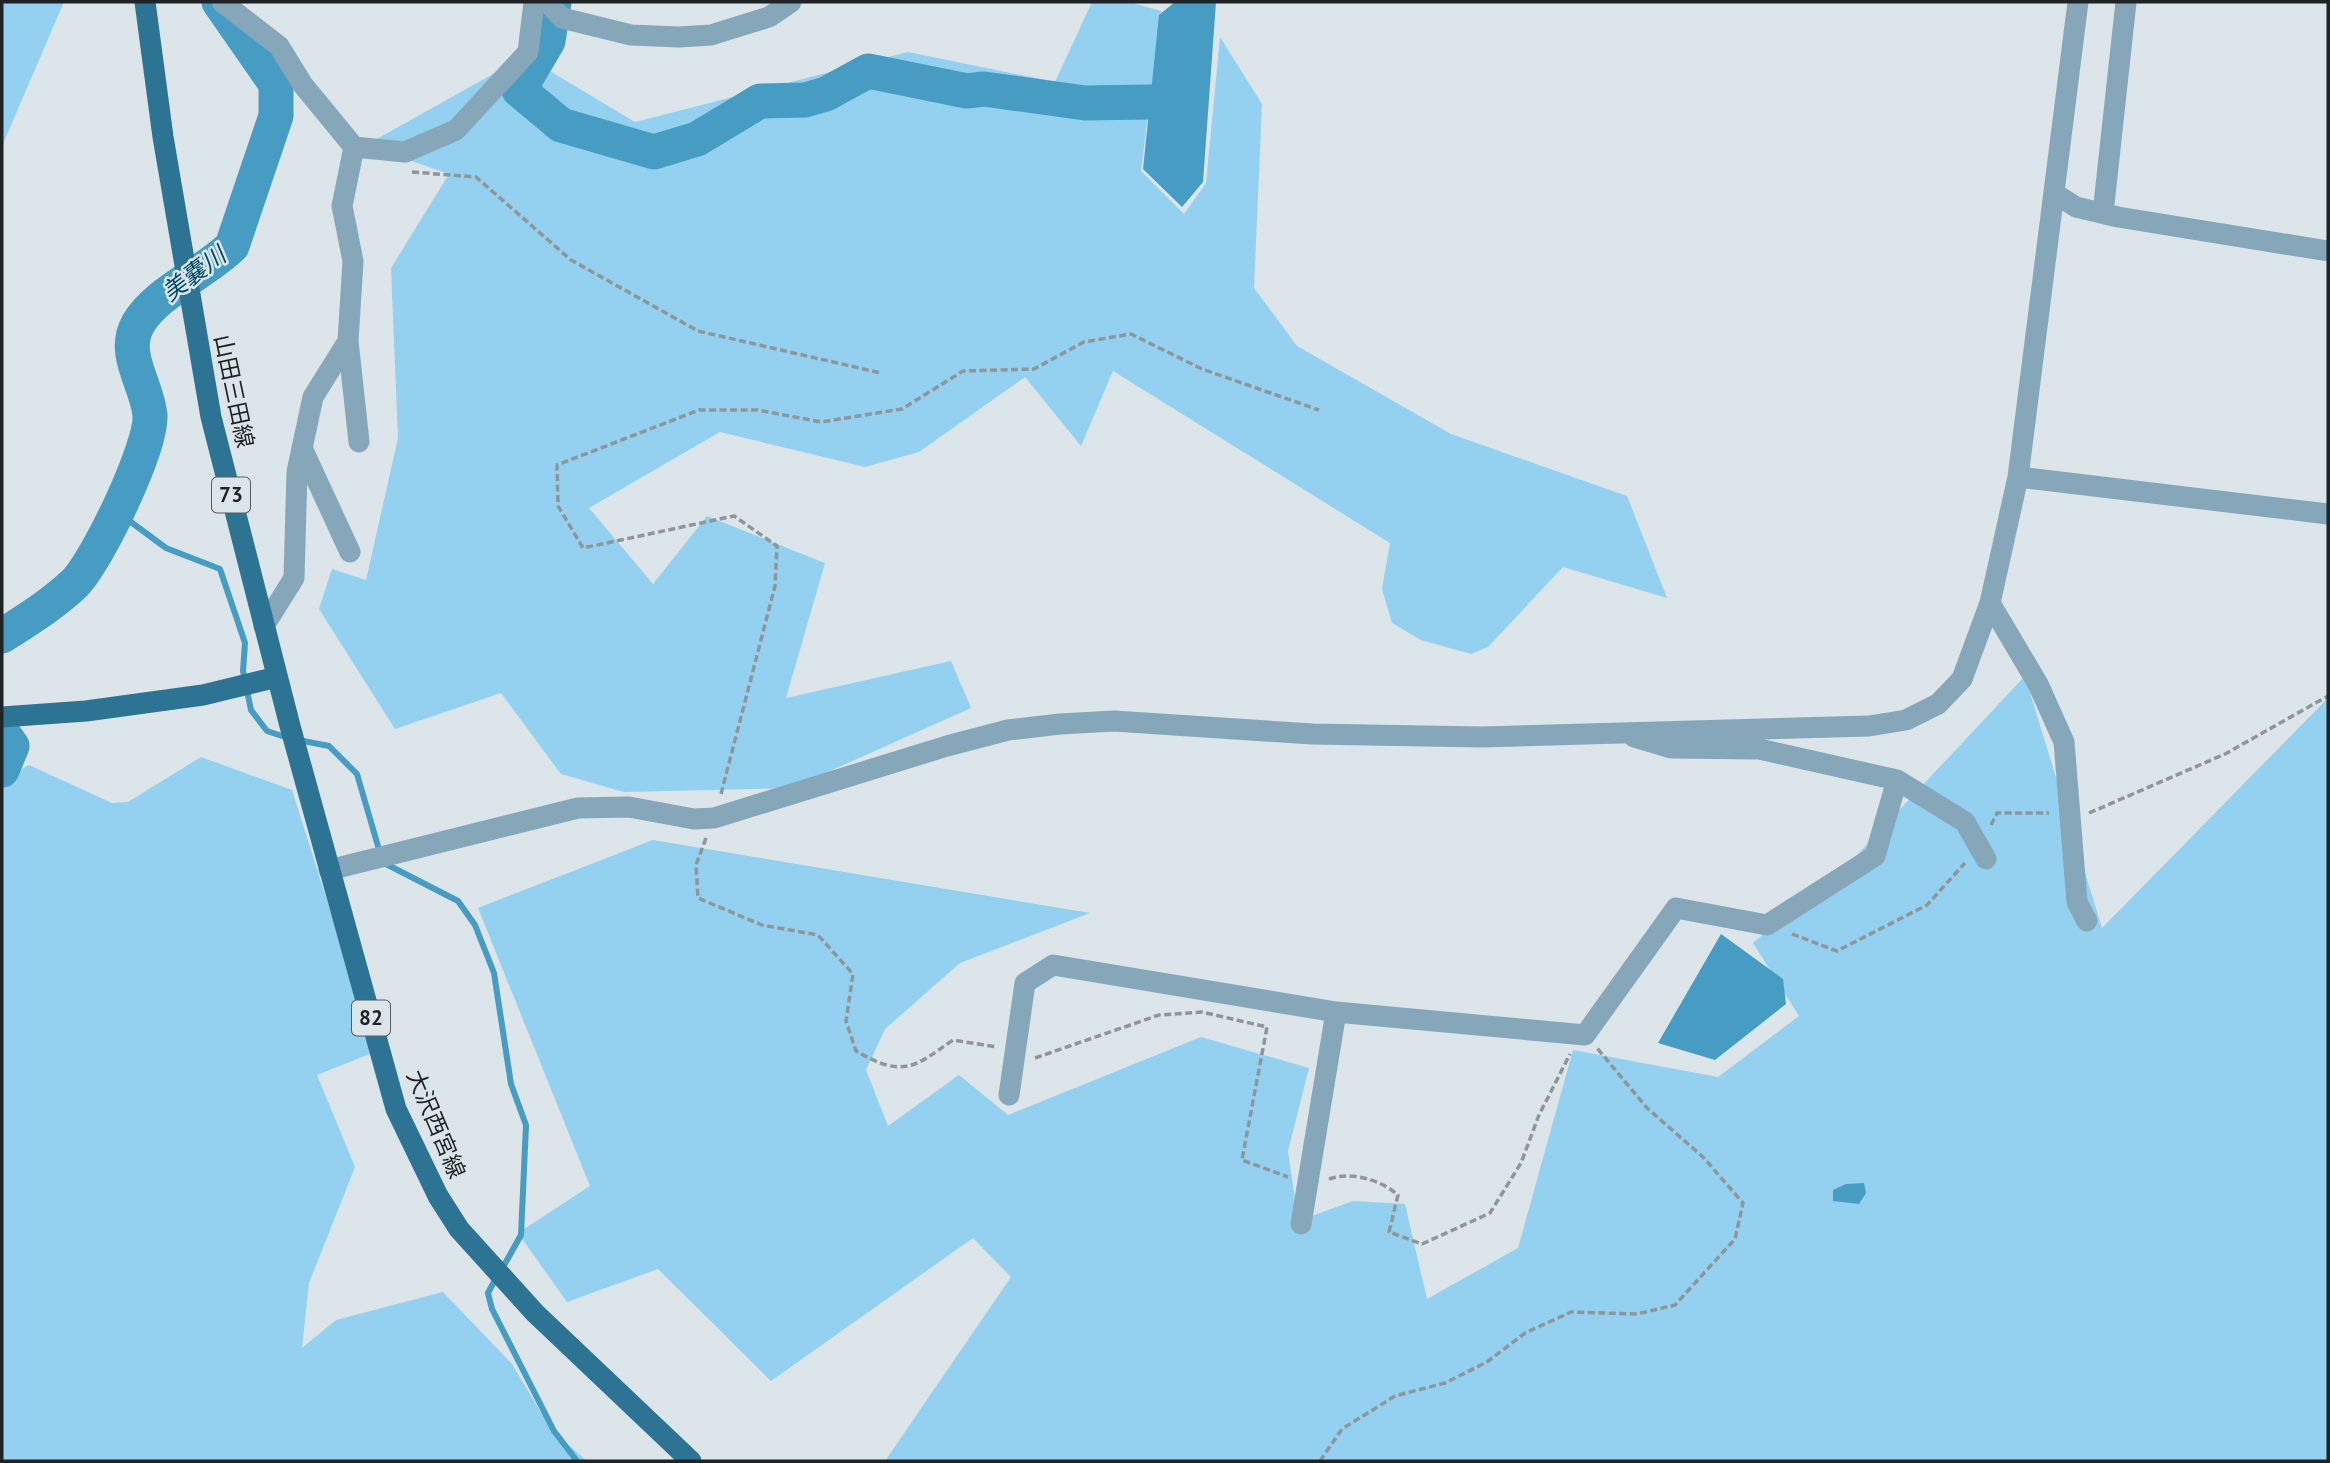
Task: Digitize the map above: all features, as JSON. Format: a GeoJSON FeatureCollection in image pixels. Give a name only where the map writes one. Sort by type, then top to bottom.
{"type":"FeatureCollection","features":[{"type":"Feature","properties":{"kind":"main road","name":"山田三田線"},"geometry":{"type":"LineString","coordinates":[[145,2],[184,269],[211,417],[277,677]]}},
{"type":"Feature","properties":{"kind":"main road"},"geometry":{"type":"LineString","coordinates":[[2,717],[86,711],[245,685],[277,677]]}},
{"type":"Feature","properties":{"kind":"main road","name":"大沢西宮線"},"geometry":{"type":"LineString","coordinates":[[277,677],[396,1109],[438,1196],[459,1229],[506,1283],[691,1461]]}},
{"type":"Feature","properties":{"kind":"street"},"geometry":{"type":"LineString","coordinates":[[222,2],[279,46],[303,85],[354,147],[405,152],[456,130],[528,52],[534,2]]}},
{"type":"Feature","properties":{"kind":"street"},"geometry":{"type":"LineString","coordinates":[[547,2],[562,18],[631,35],[679,37],[711,35],[769,17],[791,2]]}},
{"type":"Feature","properties":{"kind":"street"},"geometry":{"type":"LineString","coordinates":[[330,870],[578,808],[629,807],[694,819],[714,818],[947,746],[1008,730],[1060,724],[1114,721],[1312,734],[1456,737],[1869,726],[1906,720],[1938,704],[1962,679],[1990,603],[2018,477],[2078,2]]}},
{"type":"Feature","properties":{"kind":"street"},"geometry":{"type":"LineString","coordinates":[[2104,213],[2126,2]]}},
{"type":"Feature","properties":{"kind":"street"},"geometry":{"type":"LineString","coordinates":[[354,147],[342,205],[353,261],[348,341],[359,442]]}},
{"type":"Feature","properties":{"kind":"street"},"geometry":{"type":"LineString","coordinates":[[2054,193],[2076,206],[2104,213],[2328,251]]}},
{"type":"Feature","properties":{"kind":"street"},"geometry":{"type":"LineString","coordinates":[[264,626],[294,578],[297,472],[313,397],[348,341]]}},
{"type":"Feature","properties":{"kind":"street"},"geometry":{"type":"LineString","coordinates":[[302,448],[350,552]]}},
{"type":"Feature","properties":{"kind":"street"},"geometry":{"type":"LineString","coordinates":[[2018,477],[2328,514]]}},
{"type":"Feature","properties":{"kind":"street"},"geometry":{"type":"LineString","coordinates":[[1990,603],[2038,684],[2064,742],[2077,902],[2087,921]]}},
{"type":"Feature","properties":{"kind":"street"},"geometry":{"type":"LineString","coordinates":[[1619,732],[1671,748],[1759,749],[1898,780],[1965,822],[1983,854]]}},
{"type":"Feature","properties":{"kind":"street"},"geometry":{"type":"LineString","coordinates":[[1009,1095],[1025,983],[1053,965],[1336,1012],[1585,1035],[1676,908],[1767,925],[1875,856],[1898,780]]}},
{"type":"Feature","properties":{"kind":"street"},"geometry":{"type":"LineString","coordinates":[[1301,1224],[1336,1012]]}},
{"type":"Feature","properties":{"kind":"path"},"geometry":{"type":"LineString","coordinates":[[404,171],[476,177],[571,260],[698,331],[881,373]]}},
{"type":"Feature","properties":{"kind":"path"},"geometry":{"type":"LineString","coordinates":[[1003,1055],[996,1046],[953,1040],[915,1067],[879,1065],[856,1052],[846,1021],[853,974],[818,935],[762,925],[698,898],[696,866],[714,818],[775,586],[777,546],[734,516],[583,548],[558,506],[557,465],[699,410],[758,410],[821,422],[902,409],[963,371],[1034,369],[1084,342],[1131,334],[1202,369],[1319,410]]}},
{"type":"Feature","properties":{"kind":"path"},"geometry":{"type":"LineString","coordinates":[[2079,813],[2093,813],[2225,754],[2328,696]]}},
{"type":"Feature","properties":{"kind":"path"},"geometry":{"type":"LineString","coordinates":[[1767,925],[1837,951],[1927,905],[1983,854],[1997,813],[2052,813]]}},
{"type":"Feature","properties":{"kind":"path"},"geometry":{"type":"LineString","coordinates":[[1031,1058],[1159,1014],[1202,1012],[1267,1027],[1242,1160],[1299,1181]]}},
{"type":"Feature","properties":{"kind":"path"},"geometry":{"type":"LineString","coordinates":[[1320,1182],[1338,1176],[1383,1182],[1398,1195],[1389,1232],[1422,1244],[1490,1213],[1521,1163],[1563,1063],[1585,1035],[1647,1108],[1703,1157],[1743,1203],[1735,1239],[1675,1306],[1637,1314],[1571,1312],[1525,1333],[1487,1362],[1445,1383],[1395,1396],[1342,1429],[1320,1461]]}},
{"type":"Feature","properties":{"kind":"shaded area"},"geometry":{"type":"Polygon","coordinates":[[[2,2],[64,2],[2,146],[2,2]]]}},
{"type":"Feature","properties":{"kind":"shaded area"},"geometry":{"type":"Polygon","coordinates":[[[1092,2],[1129,2],[1161,11],[1141,171],[1184,214],[1206,183],[1220,37],[1262,104],[1254,288],[1297,346],[1451,434],[1627,496],[1667,598],[1563,567],[1488,647],[1471,654],[1421,640],[1392,623],[1382,589],[1390,543],[1113,371],[1081,446],[1025,377],[919,452],[865,467],[720,432],[589,508],[653,584],[707,516],[825,563],[786,698],[951,661],[971,708],[792,788],[624,792],[561,774],[501,693],[395,729],[319,609],[332,569],[366,580],[398,438],[391,268],[449,174],[366,145],[525,56],[635,122],[908,52],[1055,82],[1092,2]]]}},
{"type":"Feature","properties":{"kind":"shaded area"},"geometry":{"type":"Polygon","coordinates":[[[1175,2],[1216,2],[1203,182],[1182,207],[1143,169],[1159,15],[1175,2]]]}},
{"type":"Feature","properties":{"kind":"shaded area"},"geometry":{"type":"Polygon","coordinates":[[[2025,676],[2102,928],[2328,698],[2328,1461],[885,1461],[1011,1277],[973,1238],[771,1381],[658,1269],[567,1302],[518,1233],[590,1186],[478,908],[653,840],[1090,913],[960,963],[885,1029],[866,1070],[888,1126],[959,1075],[1008,1115],[1201,1037],[1309,1068],[1288,1151],[1298,1221],[1353,1201],[1405,1204],[1427,1299],[1518,1248],[1573,1050],[1718,1077],[1799,1016],[1753,943],[1858,854],[2025,676]]]}},
{"type":"Feature","properties":{"kind":"shaded area"},"geometry":{"type":"Polygon","coordinates":[[[201,757],[292,790],[375,1052],[317,1075],[355,1167],[309,1283],[302,1348],[336,1320],[443,1292],[512,1364],[552,1431],[587,1461],[2,1461],[2,781],[29,765],[112,803],[128,802],[201,757]]]}},
{"type":"Feature","properties":{"kind":"shaded area"},"geometry":{"type":"Polygon","coordinates":[[[1721,934],[1783,979],[1786,1004],[1715,1060],[1658,1043],[1721,934]]]}},
{"type":"Feature","properties":{"kind":"shaded area"},"geometry":{"type":"Polygon","coordinates":[[[1864,1183],[1866,1193],[1859,1204],[1833,1201],[1833,1190],[1846,1184],[1864,1183]]]}},
{"type":"Feature","properties":{"kind":"waterway","name":"美嚢川"},"geometry":{"type":"LineString","coordinates":[[2,636],[49,605],[75,583],[97,551],[122,502],[142,451],[150,415],[132,347],[138,324],[156,302],[232,246],[276,116],[276,84],[219,2]]}},
{"type":"Feature","properties":{"kind":"waterway"},"geometry":{"type":"LineString","coordinates":[[554,2],[548,41],[519,90],[561,125],[654,152],[697,139],[760,101],[805,100],[826,94],[868,71],[967,91],[984,89],[1085,103],[1150,102]]}},
{"type":"Feature","properties":{"kind":"waterway"},"geometry":{"type":"LineString","coordinates":[[116,511],[166,548],[220,569],[245,643],[243,671],[251,710],[267,731],[288,738]]}},
{"type":"Feature","properties":{"kind":"waterway"},"geometry":{"type":"LineString","coordinates":[[2,732],[12,746],[2,770]]}},
{"type":"Feature","properties":{"kind":"waterway"},"geometry":{"type":"LineString","coordinates":[[298,740],[329,746],[357,774],[380,853]]}},
{"type":"Feature","properties":{"kind":"waterway"},"geometry":{"type":"LineString","coordinates":[[384,863],[458,901],[475,925],[494,973],[511,1084],[526,1125],[521,1235],[502,1269]]}},
{"type":"Feature","properties":{"kind":"waterway"},"geometry":{"type":"LineString","coordinates":[[496,1278],[488,1293],[492,1309],[554,1431],[577,1461]]}}]}
